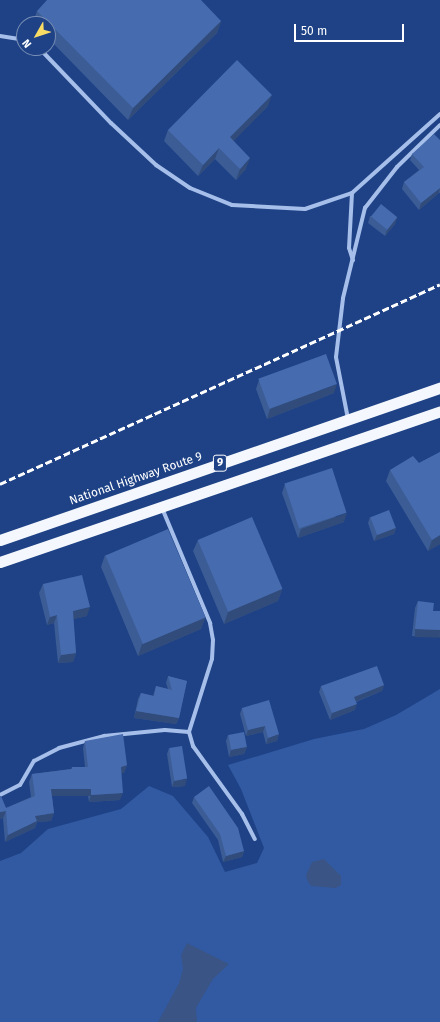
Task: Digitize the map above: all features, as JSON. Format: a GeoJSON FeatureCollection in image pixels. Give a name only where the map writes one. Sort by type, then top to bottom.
{"type":"FeatureCollection","features":[{"type":"Feature","properties":{"kind":"highway","name":"National Highway Route 9"},"geometry":{"type":"LineString","coordinates":[[0,540],[440,388]]}},
{"type":"Feature","properties":{"kind":"highway","name":"9"},"geometry":{"type":"LineString","coordinates":[[0,562],[440,411]]}},
{"type":"Feature","properties":{"kind":"street"},"geometry":{"type":"LineString","coordinates":[[0,36],[16,39]]}},
{"type":"Feature","properties":{"kind":"street"},"geometry":{"type":"LineString","coordinates":[[47,56],[156,165],[190,188],[232,205],[281,209],[305,208],[352,192],[440,114]]}},
{"type":"Feature","properties":{"kind":"street"},"geometry":{"type":"LineString","coordinates":[[348,419],[336,357],[343,298],[365,208],[375,192],[440,125]]}},
{"type":"Feature","properties":{"kind":"street"},"geometry":{"type":"LineString","coordinates":[[352,192],[349,248],[353,260]]}},
{"type":"Feature","properties":{"kind":"street"},"geometry":{"type":"LineString","coordinates":[[162,507],[210,623],[213,640],[212,659],[189,732],[193,746],[242,814],[255,839]]}},
{"type":"Feature","properties":{"kind":"street"},"geometry":{"type":"LineString","coordinates":[[0,795],[20,785],[34,761],[59,748],[104,736],[165,730],[189,732]]}},
{"type":"Feature","properties":{"kind":"shaded area"},"geometry":{"type":"Polygon","coordinates":[[[440,689],[440,1022],[0,1022],[0,861],[21,853],[48,829],[121,809],[149,786],[173,796],[208,837],[225,872],[257,863],[264,848],[241,789],[228,765],[314,739],[364,729],[396,715],[440,689]]]}},
{"type":"Feature","properties":{"kind":"shaded area"},"geometry":{"type":"Polygon","coordinates":[[[324,859],[341,876],[341,885],[336,888],[311,886],[307,880],[306,875],[312,862],[324,859]]]}},
{"type":"Feature","properties":{"kind":"shaded area"},"geometry":{"type":"Polygon","coordinates":[[[187,943],[229,964],[213,979],[196,1008],[197,1022],[158,1022],[179,983],[183,969],[181,955],[187,943]]]}},
{"type":"Feature","properties":{"kind":"building"},"geometry":{"type":"Polygon","coordinates":[[[47,0],[201,0],[221,21],[133,108],[56,30],[56,16],[42,16],[37,11],[47,0]]]}},
{"type":"Feature","properties":{"kind":"building"},"geometry":{"type":"Polygon","coordinates":[[[237,60],[272,95],[230,137],[250,158],[240,169],[219,148],[203,165],[168,130],[237,60]]]}},
{"type":"Feature","properties":{"kind":"building"},"geometry":{"type":"Polygon","coordinates":[[[434,134],[440,140],[440,188],[421,203],[404,182],[424,167],[412,154],[434,134]]]}},
{"type":"Feature","properties":{"kind":"building"},"geometry":{"type":"Polygon","coordinates":[[[381,204],[397,217],[387,230],[371,216],[381,204]]]}},
{"type":"Feature","properties":{"kind":"building"},"geometry":{"type":"Polygon","coordinates":[[[326,354],[337,384],[269,409],[258,379],[326,354]]]}},
{"type":"Feature","properties":{"kind":"building"},"geometry":{"type":"Polygon","coordinates":[[[440,452],[440,535],[432,540],[390,470],[413,456],[419,463],[440,452]]]}},
{"type":"Feature","properties":{"kind":"building"},"geometry":{"type":"Polygon","coordinates":[[[332,468],[347,513],[299,528],[284,483],[332,468]]]}},
{"type":"Feature","properties":{"kind":"building"},"geometry":{"type":"Polygon","coordinates":[[[389,510],[396,528],[377,535],[370,517],[389,510]]]}},
{"type":"Feature","properties":{"kind":"building"},"geometry":{"type":"Polygon","coordinates":[[[252,517],[282,589],[228,612],[198,540],[252,517]]]}},
{"type":"Feature","properties":{"kind":"building"},"geometry":{"type":"Polygon","coordinates":[[[168,529],[206,617],[143,644],[105,556],[168,529]]]}},
{"type":"Feature","properties":{"kind":"building"},"geometry":{"type":"Polygon","coordinates":[[[82,575],[90,607],[73,611],[76,653],[61,655],[57,615],[50,617],[43,584],[82,575]]]}},
{"type":"Feature","properties":{"kind":"building"},"geometry":{"type":"Polygon","coordinates":[[[418,601],[434,603],[433,611],[440,611],[440,630],[415,629],[418,601]]]}},
{"type":"Feature","properties":{"kind":"building"},"geometry":{"type":"Polygon","coordinates":[[[377,666],[384,685],[354,697],[357,704],[332,713],[321,686],[377,666]]]}},
{"type":"Feature","properties":{"kind":"building"},"geometry":{"type":"Polygon","coordinates":[[[168,676],[187,681],[179,718],[136,711],[141,693],[154,696],[156,686],[172,690],[168,676]]]}},
{"type":"Feature","properties":{"kind":"building"},"geometry":{"type":"Polygon","coordinates":[[[269,700],[279,734],[268,738],[265,726],[248,730],[242,708],[269,700]]]}},
{"type":"Feature","properties":{"kind":"building"},"geometry":{"type":"Polygon","coordinates":[[[244,732],[247,747],[231,750],[228,735],[244,732]]]}},
{"type":"Feature","properties":{"kind":"building"},"geometry":{"type":"Polygon","coordinates":[[[123,734],[127,765],[121,767],[123,793],[91,795],[91,789],[51,789],[54,813],[35,816],[37,821],[8,835],[6,811],[0,812],[0,796],[6,808],[35,796],[32,774],[72,769],[72,767],[88,767],[85,741],[123,734]]]}},
{"type":"Feature","properties":{"kind":"building"},"geometry":{"type":"Polygon","coordinates":[[[182,746],[187,779],[174,781],[169,748],[182,746]]]}},
{"type":"Feature","properties":{"kind":"building"},"geometry":{"type":"Polygon","coordinates":[[[209,786],[238,828],[244,851],[226,856],[220,834],[194,797],[209,786]]]}},
{"type":"Feature","properties":{"kind":"railway"},"geometry":{"type":"LineString","coordinates":[[0,484],[440,284]]}}]}
